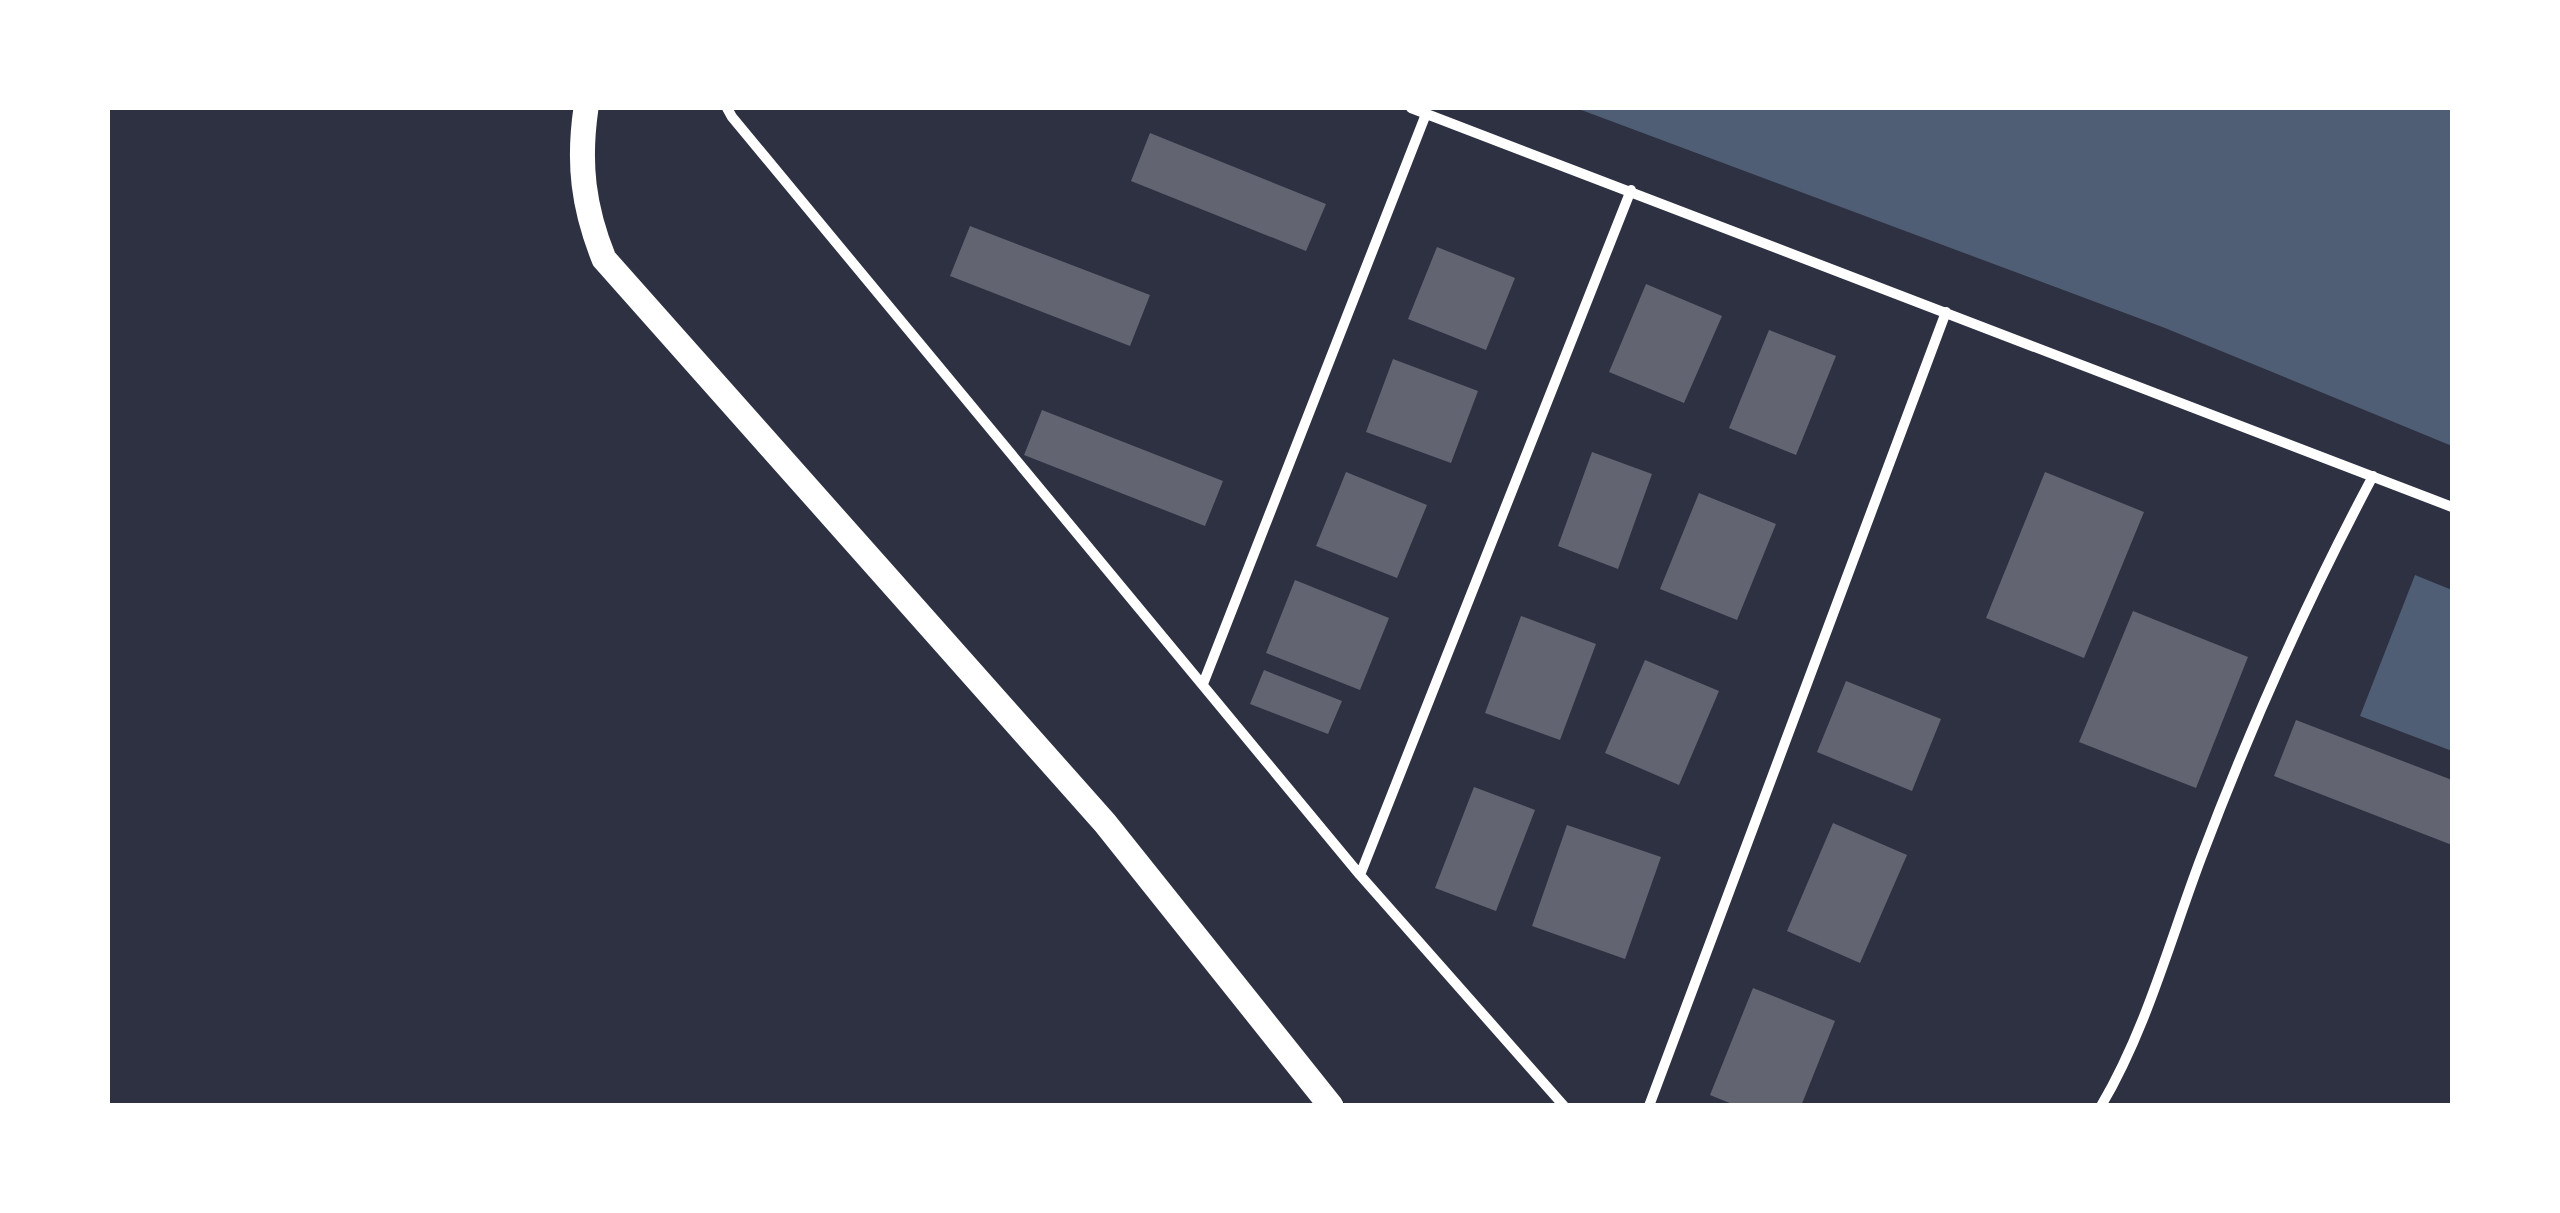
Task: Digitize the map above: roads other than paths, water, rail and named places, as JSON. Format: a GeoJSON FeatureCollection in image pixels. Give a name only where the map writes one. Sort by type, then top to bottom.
{"type":"FeatureCollection","features":[{"type":"Feature","properties":{"kind":"main road"},"geometry":{"type":"LineString","coordinates":[[586,108],[581,144],[583,182],[588,221],[604,259],[1106,824],[1331,1106]]}},
{"type":"Feature","properties":{"kind":"street"},"geometry":{"type":"LineString","coordinates":[[728,108],[1360,875],[1564,1106]]}},
{"type":"Feature","properties":{"kind":"street"},"geometry":{"type":"LineString","coordinates":[[1411,108],[2452,507]]}},
{"type":"Feature","properties":{"kind":"street"},"geometry":{"type":"LineString","coordinates":[[1203,684],[1426,114]]}},
{"type":"Feature","properties":{"kind":"street"},"geometry":{"type":"LineString","coordinates":[[1360,875],[1631,190]]}},
{"type":"Feature","properties":{"kind":"street"},"geometry":{"type":"LineString","coordinates":[[1649,1106],[1946,312]]}},
{"type":"Feature","properties":{"kind":"street"},"geometry":{"type":"LineString","coordinates":[[2101,1106],[2150,998],[2243,754],[2334,550],[2373,476]]}},
{"type":"Feature","properties":{"kind":"water"},"geometry":{"type":"Polygon","coordinates":[[[1576,108],[2452,108],[2452,446],[2165,328],[1576,108]]]}},
{"type":"Feature","properties":{"kind":"water"},"geometry":{"type":"Polygon","coordinates":[[[2415,575],[2452,590],[2452,751],[2360,716],[2415,575]]]}}]}
